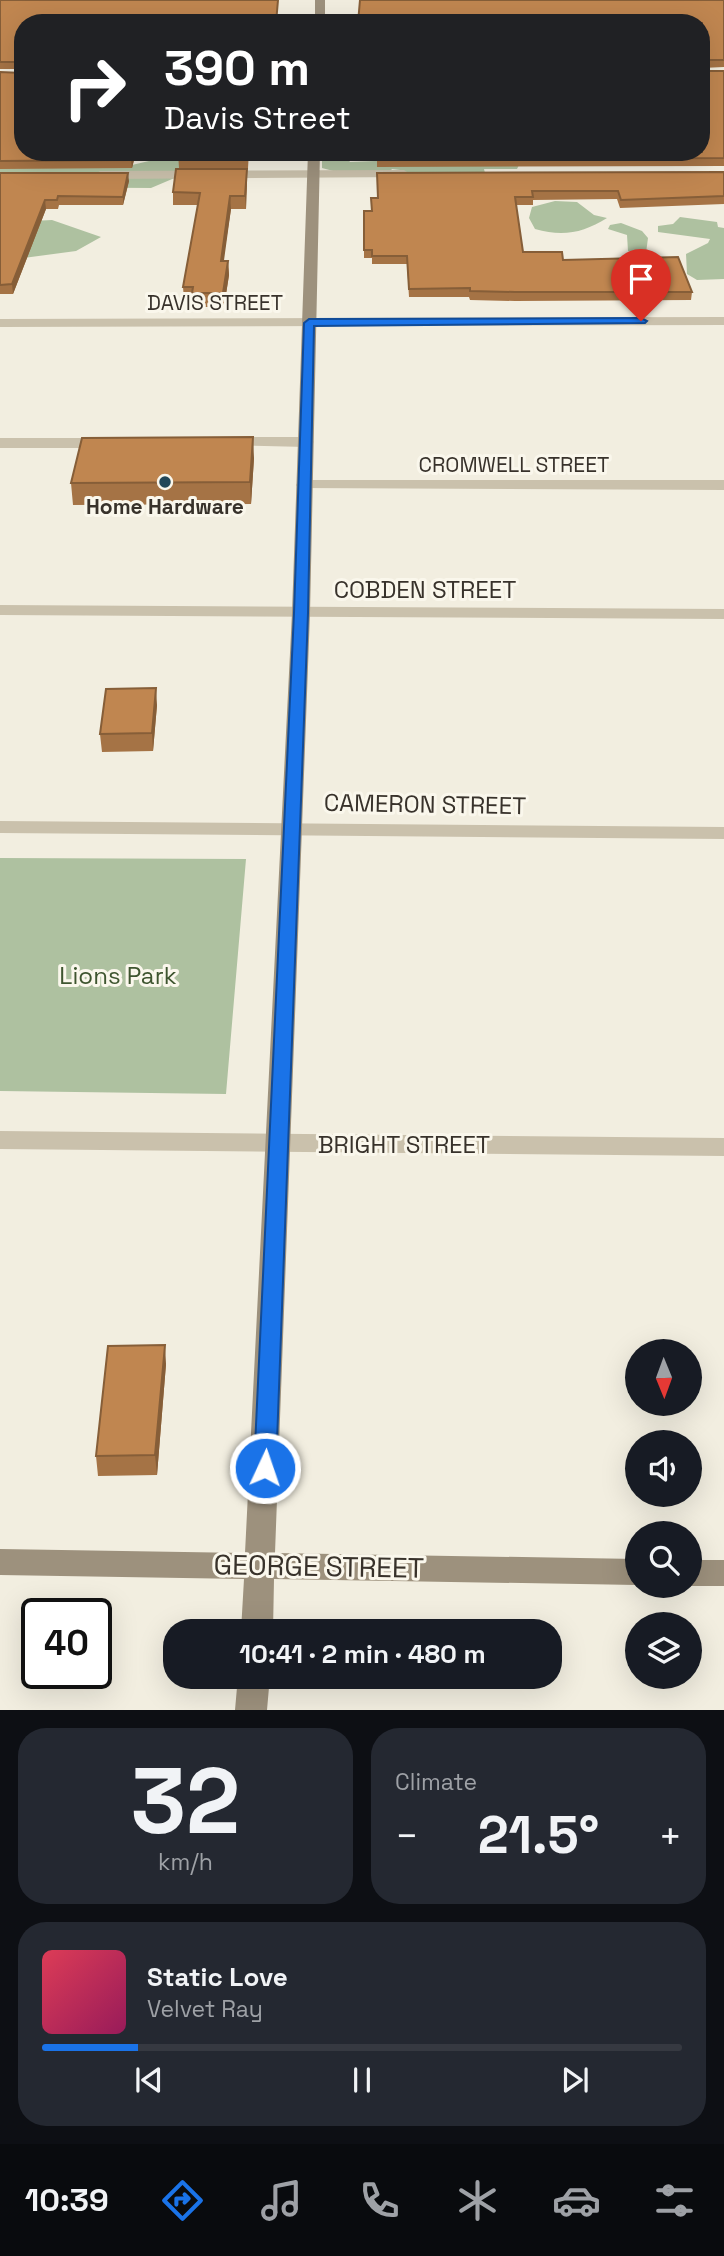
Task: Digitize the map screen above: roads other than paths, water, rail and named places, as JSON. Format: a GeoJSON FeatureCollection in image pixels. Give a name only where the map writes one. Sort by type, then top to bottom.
{"type":"FeatureCollection","features":[{"type":"Feature","properties":{"kind":"street"},"geometry":{"type":"LineString","coordinates":[[258,1619],[301,613],[314,161]]}},
{"type":"Feature","properties":{"kind":"street"},"geometry":{"type":"LineString","coordinates":[[82,175],[422,174]]}},
{"type":"Feature","properties":{"kind":"street","name":"DAVIS STREET"},"geometry":{"type":"LineString","coordinates":[[0,323],[724,321]]}},
{"type":"Feature","properties":{"kind":"street"},"geometry":{"type":"LineString","coordinates":[[209,443],[306,442]]}},
{"type":"Feature","properties":{"kind":"street"},"geometry":{"type":"LineString","coordinates":[[0,443],[125,443]]}},
{"type":"Feature","properties":{"kind":"street","name":"CROMWELL STREET"},"geometry":{"type":"LineString","coordinates":[[304,485],[724,485]]}},
{"type":"Feature","properties":{"kind":"street","name":"COBDEN STREET"},"geometry":{"type":"LineString","coordinates":[[0,610],[724,614]]}},
{"type":"Feature","properties":{"kind":"street","name":"CAMERON STREET"},"geometry":{"type":"LineString","coordinates":[[0,827],[724,833]]}},
{"type":"Feature","properties":{"kind":"street","name":"BRIGHT STREET"},"geometry":{"type":"LineString","coordinates":[[0,1140],[724,1147]]}},
{"type":"Feature","properties":{"kind":"street","name":"GEORGE STREET"},"geometry":{"type":"LineString","coordinates":[[0,1562],[625,1572]]}},
{"type":"Feature","properties":{"kind":"street"},"geometry":{"type":"LineString","coordinates":[[702,1573],[724,1573]]}},
{"type":"Feature","properties":{"kind":"street"},"geometry":{"type":"LineString","coordinates":[[251,1710],[253,1689]]}},
{"type":"Feature","properties":{"kind":"place","name":"Home Hardware"},"geometry":{"type":"Point","coordinates":[165,482]}},
{"type":"Feature","properties":{"kind":"park label","name":"Lions Park"},"geometry":{"type":"Point","coordinates":[118,975]}}]}
